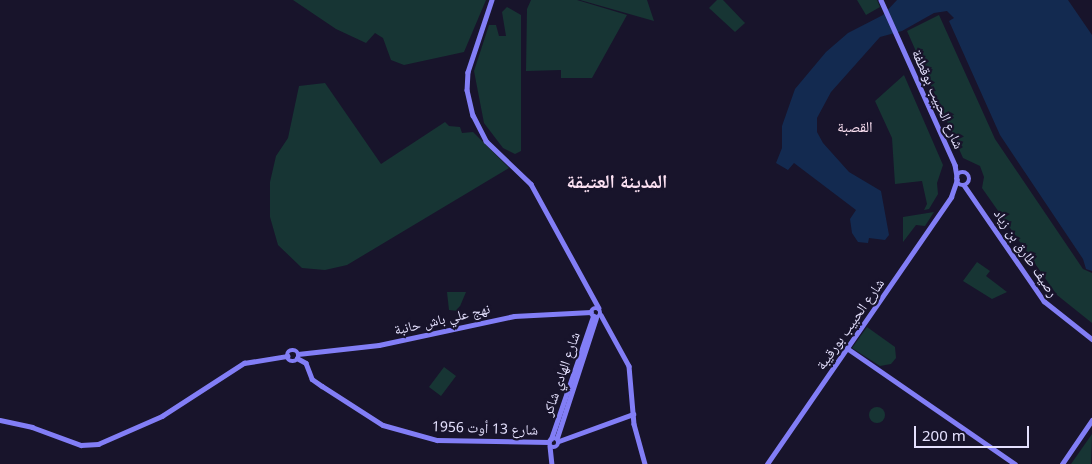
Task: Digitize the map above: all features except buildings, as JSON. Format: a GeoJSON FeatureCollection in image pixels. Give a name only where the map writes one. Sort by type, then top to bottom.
{"type":"FeatureCollection","features":[{"type":"Feature","properties":{"kind":"street"},"geometry":{"type":"LineString","coordinates":[[492,0],[468,72],[467,90],[473,115],[486,141],[531,184],[593,296],[596,313],[629,366],[632,414],[645,464]]}},
{"type":"Feature","properties":{"kind":"street","name":"شارع الحبيب بوقطفة"},"geometry":{"type":"LineString","coordinates":[[882,2],[955,165],[957,178]]}},
{"type":"Feature","properties":{"kind":"street","name":"شارع الحبيب بوقطفة"},"geometry":{"type":"LineString","coordinates":[[955,165],[969,176],[970,180]]}},
{"type":"Feature","properties":{"kind":"street"},"geometry":{"type":"LineString","coordinates":[[957,178],[963,172]]}},
{"type":"Feature","properties":{"kind":"street","name":"رصيف طارق بن زياد"},"geometry":{"type":"LineString","coordinates":[[957,178],[972,192],[1038,294],[1056,312],[1092,339]]}},
{"type":"Feature","properties":{"kind":"street","name":"شارع الحبيب بورقيبة"},"geometry":{"type":"LineString","coordinates":[[951,197],[957,178]]}},
{"type":"Feature","properties":{"kind":"street","name":"رصيف طارق بن زياد"},"geometry":{"type":"LineString","coordinates":[[970,180],[972,192]]}},
{"type":"Feature","properties":{"kind":"street","name":"شارع الحبيب بورقيبة"},"geometry":{"type":"LineString","coordinates":[[767,464],[951,197],[970,180]]}},
{"type":"Feature","properties":{"kind":"street","name":"نهج علي باش حانبة"},"geometry":{"type":"LineString","coordinates":[[298,356],[381,344],[514,316],[596,313]]}},
{"type":"Feature","properties":{"kind":"street","name":"شارع الهادي شاكر"},"geometry":{"type":"LineString","coordinates":[[552,457],[596,313]]}},
{"type":"Feature","properties":{"kind":"street","name":"شارع الهادي شاكر"},"geometry":{"type":"LineString","coordinates":[[550,442],[596,313]]}},
{"type":"Feature","properties":{"kind":"street"},"geometry":{"type":"LineString","coordinates":[[847,348],[1015,464]]}},
{"type":"Feature","properties":{"kind":"street"},"geometry":{"type":"LineString","coordinates":[[0,420],[44,431],[81,445],[98,444],[162,416],[244,363],[288,356],[291,351],[298,356],[292,361],[288,356]]}},
{"type":"Feature","properties":{"kind":"street","name":"شارع 13 أوت 1956"},"geometry":{"type":"LineString","coordinates":[[298,356],[306,364],[312,379],[383,425],[437,440],[550,442]]}},
{"type":"Feature","properties":{"kind":"street"},"geometry":{"type":"LineString","coordinates":[[550,442],[558,442],[632,414]]}},
{"type":"Feature","properties":{"kind":"street"},"geometry":{"type":"LineString","coordinates":[[1062,464],[1092,420]]}},
{"type":"Feature","properties":{"kind":"street"},"geometry":{"type":"LineString","coordinates":[[550,442],[558,442]]}},
{"type":"Feature","properties":{"kind":"street"},"geometry":{"type":"LineString","coordinates":[[550,442],[552,464]]}},
{"type":"Feature","properties":{"kind":"green space"},"geometry":{"type":"Polygon","coordinates":[[[293,0],[486,0],[464,52],[404,65],[391,60],[383,38],[375,33],[366,43],[336,29],[293,0]]]}},
{"type":"Feature","properties":{"kind":"green space"},"geometry":{"type":"Polygon","coordinates":[[[531,0],[577,0],[627,15],[592,78],[561,78],[561,70],[526,71],[527,9],[531,0]]]}},
{"type":"Feature","properties":{"kind":"green space"},"geometry":{"type":"Polygon","coordinates":[[[580,0],[647,0],[654,21],[580,0]]]}},
{"type":"Feature","properties":{"kind":"green space"},"geometry":{"type":"Polygon","coordinates":[[[717,0],[723,0],[745,23],[735,32],[709,8],[717,0]]]}},
{"type":"Feature","properties":{"kind":"green space"},"geometry":{"type":"Polygon","coordinates":[[[857,0],[877,0],[880,7],[866,15],[857,0]]]}},
{"type":"Feature","properties":{"kind":"green space"},"geometry":{"type":"Polygon","coordinates":[[[507,7],[521,15],[521,151],[515,154],[503,148],[484,123],[474,71],[489,25],[496,25],[499,36],[506,36],[502,12],[507,7]]]}},
{"type":"Feature","properties":{"kind":"green space"},"geometry":{"type":"Polygon","coordinates":[[[939,15],[995,139],[1083,269],[1092,273],[1092,323],[1057,295],[982,188],[984,177],[980,166],[963,158],[907,31],[939,15]]]}},
{"type":"Feature","properties":{"kind":"green space"},"geometry":{"type":"Polygon","coordinates":[[[904,75],[943,165],[937,183],[938,194],[929,209],[924,210],[927,204],[922,181],[895,184],[892,138],[875,101],[904,75]]]}},
{"type":"Feature","properties":{"kind":"green space"},"geometry":{"type":"Polygon","coordinates":[[[325,83],[381,164],[445,122],[449,126],[460,127],[462,133],[473,132],[509,168],[347,265],[325,270],[302,268],[278,245],[270,217],[270,182],[276,156],[288,138],[299,86],[325,83]]]}},
{"type":"Feature","properties":{"kind":"green space"},"geometry":{"type":"Polygon","coordinates":[[[934,212],[925,226],[916,225],[903,242],[903,217],[934,212]]]}},
{"type":"Feature","properties":{"kind":"green space"},"geometry":{"type":"Polygon","coordinates":[[[977,262],[990,271],[986,276],[1007,292],[992,299],[963,281],[977,262]]]}},
{"type":"Feature","properties":{"kind":"green space"},"geometry":{"type":"Polygon","coordinates":[[[447,292],[466,292],[458,311],[449,310],[447,292]]]}},
{"type":"Feature","properties":{"kind":"green space"},"geometry":{"type":"Polygon","coordinates":[[[867,327],[895,347],[896,358],[891,364],[880,366],[852,348],[867,327]]]}},
{"type":"Feature","properties":{"kind":"green space"},"geometry":{"type":"Polygon","coordinates":[[[444,367],[456,376],[441,396],[429,387],[444,367]]]}},
{"type":"Feature","properties":{"kind":"green space"},"geometry":{"type":"Polygon","coordinates":[[[877,407],[883,409],[885,415],[883,421],[877,423],[871,421],[869,415],[871,409],[877,407]]]}},
{"type":"Feature","properties":{"kind":"green space"},"geometry":{"type":"Polygon","coordinates":[[[1092,434],[1091,464],[1071,464],[1092,434]]]}},
{"type":"Feature","properties":{"kind":"water"},"geometry":{"type":"Polygon","coordinates":[[[897,0],[1068,0],[1092,35],[1092,271],[1086,269],[1083,259],[1000,135],[949,21],[954,18],[947,11],[934,13],[902,31],[880,37],[831,92],[817,118],[817,132],[823,143],[849,172],[881,191],[889,235],[885,240],[869,238],[868,243],[858,242],[852,233],[850,219],[856,210],[794,163],[788,170],[776,163],[782,148],[782,126],[795,89],[826,52],[848,33],[883,15],[897,0]]]}},
{"type":"Feature","properties":{"kind":"district","name":"القصبة"},"geometry":{"type":"Point","coordinates":[855,127]}},
{"type":"Feature","properties":{"kind":"district","name":"المدينة العتيقة"},"geometry":{"type":"Point","coordinates":[617,182]}}]}
